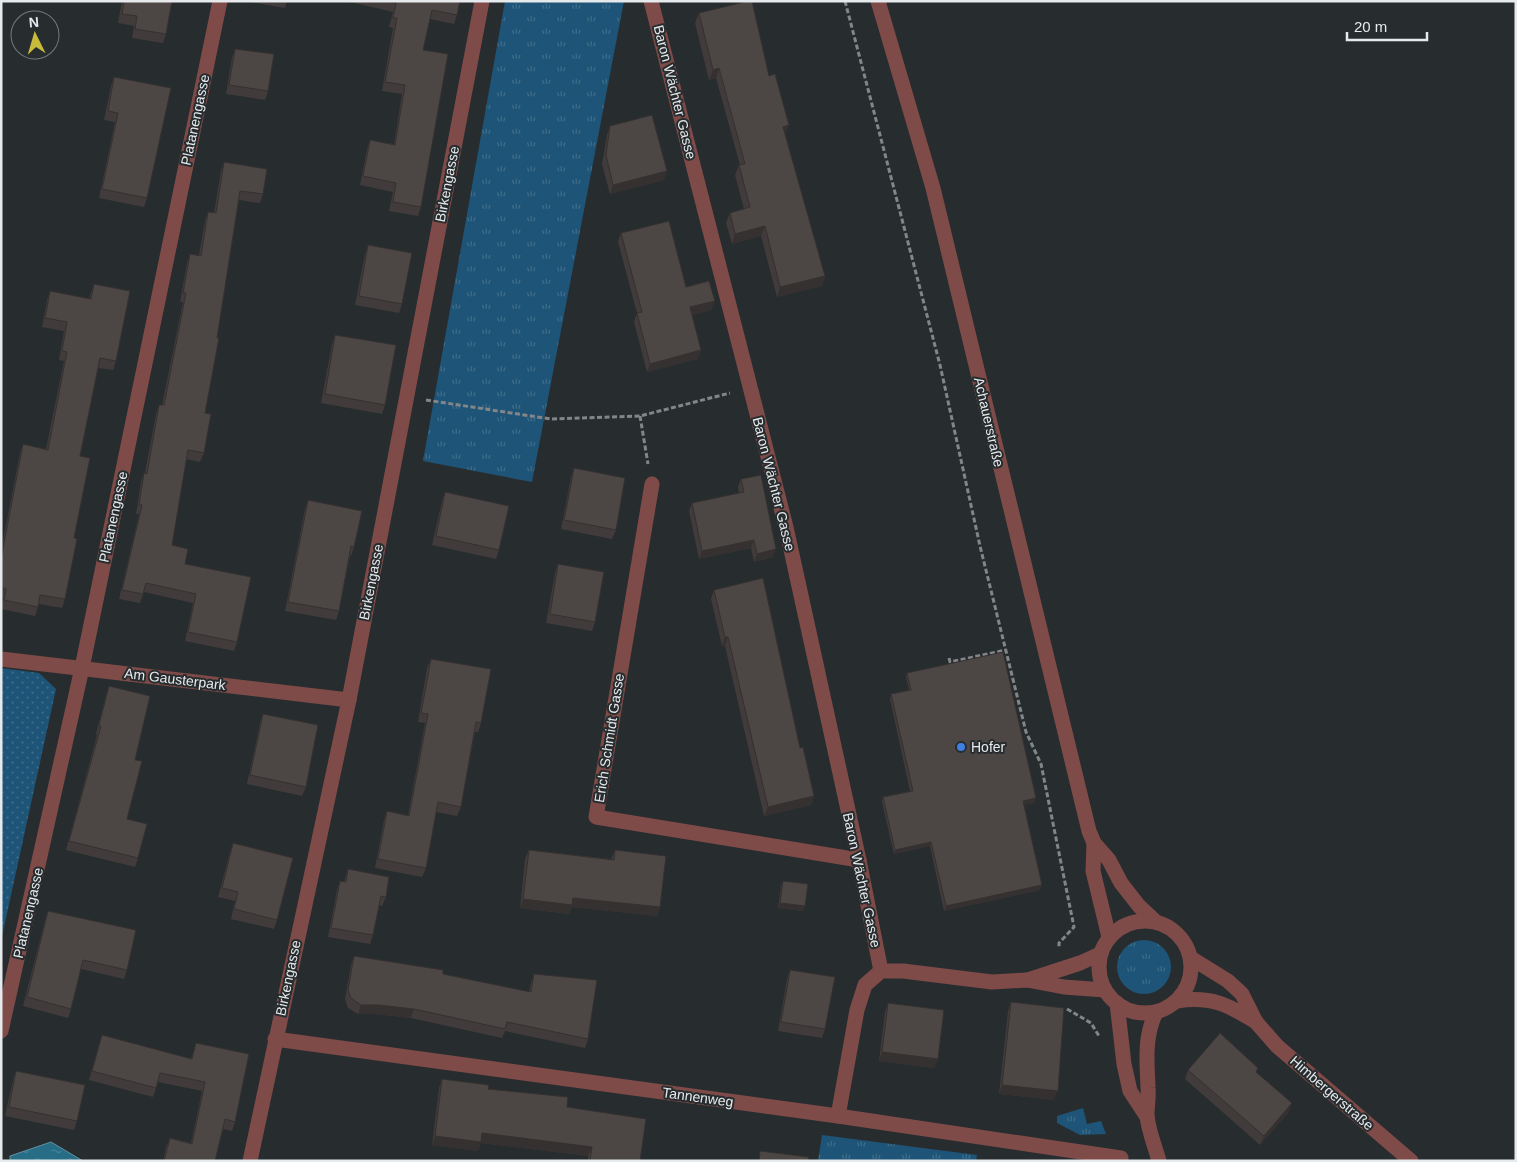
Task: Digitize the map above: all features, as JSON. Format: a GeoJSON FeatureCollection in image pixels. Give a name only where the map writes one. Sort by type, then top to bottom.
{"type":"FeatureCollection","features":[{"type":"Feature","properties":{"kind":"street","name":"Platanengasse"},"geometry":{"type":"LineString","coordinates":[[1,1031],[82,668],[220,1]]}},
{"type":"Feature","properties":{"kind":"street","name":"Birkengasse"},"geometry":{"type":"LineString","coordinates":[[250,1161],[349,700],[405,397],[482,1]]}},
{"type":"Feature","properties":{"kind":"street","name":"Baron Wächter Gasse"},"geometry":{"type":"LineString","coordinates":[[651,1],[786,527],[859,860],[881,971]]}},
{"type":"Feature","properties":{"kind":"street","name":"Achauerstraße"},"geometry":{"type":"LineString","coordinates":[[878,1],[933,188],[1016,537],[1072,754],[1089,831],[1094,843],[1109,860],[1121,883],[1139,906],[1155,921]]}},
{"type":"Feature","properties":{"kind":"street","name":"Erich Schmidt Gasse"},"geometry":{"type":"LineString","coordinates":[[652,484],[596,817],[859,860]]}},
{"type":"Feature","properties":{"kind":"street","name":"Am Gausterpark"},"geometry":{"type":"LineString","coordinates":[[1,660],[349,700]]}},
{"type":"Feature","properties":{"kind":"street","name":"Achauerstraße"},"geometry":{"type":"LineString","coordinates":[[1094,843],[1093,870],[1109,937]]}},
{"type":"Feature","properties":{"kind":"street"},"geometry":{"type":"LineString","coordinates":[[1146,920],[1155,921],[1164,924],[1179,934],[1184,942],[1191,958],[1188,985],[1177,1001],[1156,1012],[1132,1011],[1117,1003],[1105,990],[1099,975],[1100,954],[1109,937],[1128,923],[1146,920]]}},
{"type":"Feature","properties":{"kind":"street"},"geometry":{"type":"LineString","coordinates":[[1027,980],[1062,967],[1080,963],[1100,954]]}},
{"type":"Feature","properties":{"kind":"street","name":"Himbergerstraße"},"geometry":{"type":"LineString","coordinates":[[1191,958],[1228,981],[1242,994],[1256,1022],[1277,1046],[1411,1161]]}},
{"type":"Feature","properties":{"kind":"street"},"geometry":{"type":"LineString","coordinates":[[838,1116],[857,1010],[866,985],[881,971],[903,970],[992,982],[1027,980],[1064,987],[1105,990]]}},
{"type":"Feature","properties":{"kind":"street","name":"Himbergerstraße"},"geometry":{"type":"LineString","coordinates":[[1177,1001],[1197,998],[1211,999],[1230,1006],[1256,1022]]}},
{"type":"Feature","properties":{"kind":"street"},"geometry":{"type":"LineString","coordinates":[[1117,1003],[1124,1064],[1130,1091],[1147,1117]]}},
{"type":"Feature","properties":{"kind":"street"},"geometry":{"type":"LineString","coordinates":[[1156,1012],[1146,1042],[1147,1117],[1159,1161]]}},
{"type":"Feature","properties":{"kind":"street","name":"Tannenweg"},"geometry":{"type":"LineString","coordinates":[[275,1039],[838,1116],[1121,1158]]}},
{"type":"Feature","properties":{"kind":"path"},"geometry":{"type":"LineString","coordinates":[[845,1],[940,365],[980,546],[1026,732],[1041,764],[1074,927],[1059,943],[1062,967]]}},
{"type":"Feature","properties":{"kind":"path"},"geometry":{"type":"LineString","coordinates":[[405,397],[551,419],[640,416],[750,387]]}},
{"type":"Feature","properties":{"kind":"path"},"geometry":{"type":"LineString","coordinates":[[640,416],[652,484]]}},
{"type":"Feature","properties":{"kind":"path"},"geometry":{"type":"LineString","coordinates":[[949,658],[950,662],[1006,650]]}},
{"type":"Feature","properties":{"kind":"path"},"geometry":{"type":"LineString","coordinates":[[1064,987],[1067,1011],[1091,1023],[1101,1039]]}},
{"type":"Feature","properties":{"kind":"green space"},"geometry":{"type":"Polygon","coordinates":[[[505,1],[624,1],[532,482],[423,461],[505,1]]]}},
{"type":"Feature","properties":{"kind":"green space"},"geometry":{"type":"Polygon","coordinates":[[[1,668],[39,673],[56,689],[1,941],[1,668]]]}},
{"type":"Feature","properties":{"kind":"green space"},"geometry":{"type":"Polygon","coordinates":[[[1139,940],[1149,940],[1163,948],[1169,957],[1171,967],[1169,977],[1163,986],[1149,994],[1139,994],[1129,989],[1122,982],[1117,972],[1117,962],[1122,952],[1129,945],[1139,940]]]}},
{"type":"Feature","properties":{"kind":"green space"},"geometry":{"type":"Polygon","coordinates":[[[1083,1108],[1087,1124],[1101,1121],[1106,1134],[1080,1135],[1057,1123],[1057,1116],[1083,1108]]]}},
{"type":"Feature","properties":{"kind":"green space"},"geometry":{"type":"Polygon","coordinates":[[[822,1135],[977,1155],[976,1161],[818,1161],[822,1135]]]}},
{"type":"Feature","properties":{"kind":"water"},"geometry":{"type":"Polygon","coordinates":[[[51,1142],[83,1161],[10,1161],[10,1156],[51,1142]]]}},
{"type":"Feature","properties":{"kind":"building"},"geometry":{"type":"Polygon","coordinates":[[[124,1],[172,1],[166,34],[135,29],[137,16],[122,14],[124,1]]]}},
{"type":"Feature","properties":{"kind":"building"},"geometry":{"type":"Polygon","coordinates":[[[390,1],[460,1],[457,15],[432,10],[423,50],[448,54],[421,207],[393,202],[396,183],[363,176],[370,140],[395,145],[405,85],[385,82],[397,18],[393,18],[396,3],[390,1]]]}},
{"type":"Feature","properties":{"kind":"building"},"geometry":{"type":"Polygon","coordinates":[[[752,1],[769,76],[775,74],[789,125],[783,127],[825,276],[780,287],[765,226],[735,234],[730,213],[750,207],[739,165],[745,164],[719,68],[713,70],[699,13],[752,1]]]}},
{"type":"Feature","properties":{"kind":"building"},"geometry":{"type":"Polygon","coordinates":[[[235,49],[274,54],[268,91],[229,85],[235,49]]]}},
{"type":"Feature","properties":{"kind":"building"},"geometry":{"type":"Polygon","coordinates":[[[114,77],[171,88],[147,198],[102,189],[118,113],[108,111],[114,77]]]}},
{"type":"Feature","properties":{"kind":"building"},"geometry":{"type":"Polygon","coordinates":[[[652,115],[667,171],[613,185],[606,155],[610,126],[652,115]]]}},
{"type":"Feature","properties":{"kind":"building"},"geometry":{"type":"Polygon","coordinates":[[[224,162],[267,169],[263,194],[240,191],[217,338],[219,338],[205,413],[211,414],[204,453],[188,450],[172,545],[188,549],[185,564],[251,577],[237,642],[188,632],[196,594],[146,583],[143,594],[122,590],[142,505],[139,505],[144,473],[147,474],[159,405],[164,405],[186,293],[183,293],[190,254],[201,256],[208,212],[216,213],[224,162]]]}},
{"type":"Feature","properties":{"kind":"building"},"geometry":{"type":"Polygon","coordinates":[[[669,221],[686,287],[709,281],[715,301],[690,307],[701,350],[650,364],[637,313],[642,312],[621,233],[669,221]]]}},
{"type":"Feature","properties":{"kind":"building"},"geometry":{"type":"Polygon","coordinates":[[[368,245],[412,253],[402,304],[359,296],[368,245]]]}},
{"type":"Feature","properties":{"kind":"building"},"geometry":{"type":"Polygon","coordinates":[[[94,284],[130,291],[116,361],[100,358],[80,456],[90,458],[74,538],[77,539],[65,599],[40,595],[38,607],[4,600],[6,589],[1,587],[1,559],[23,444],[48,450],[67,352],[62,351],[67,322],[45,318],[50,291],[91,299],[94,284]]]}},
{"type":"Feature","properties":{"kind":"building"},"geometry":{"type":"Polygon","coordinates":[[[335,335],[396,345],[385,405],[325,394],[335,335]]]}},
{"type":"Feature","properties":{"kind":"building"},"geometry":{"type":"Polygon","coordinates":[[[574,468],[625,478],[616,530],[564,520],[574,468]]]}},
{"type":"Feature","properties":{"kind":"building"},"geometry":{"type":"Polygon","coordinates":[[[761,475],[776,549],[757,554],[754,540],[702,551],[692,503],[744,492],[741,479],[761,475]]]}},
{"type":"Feature","properties":{"kind":"building"},"geometry":{"type":"Polygon","coordinates":[[[445,492],[509,506],[499,550],[436,536],[445,492]]]}},
{"type":"Feature","properties":{"kind":"building"},"geometry":{"type":"Polygon","coordinates":[[[308,500],[362,511],[354,547],[351,546],[339,611],[288,602],[308,500]]]}},
{"type":"Feature","properties":{"kind":"building"},"geometry":{"type":"Polygon","coordinates":[[[558,564],[604,572],[595,622],[550,614],[558,564]]]}},
{"type":"Feature","properties":{"kind":"building"},"geometry":{"type":"Polygon","coordinates":[[[763,578],[800,748],[803,747],[814,796],[768,807],[728,637],[725,637],[714,590],[763,578]]]}},
{"type":"Feature","properties":{"kind":"building","name":"Hofer"},"geometry":{"type":"Polygon","coordinates":[[[1003,652],[1036,798],[1023,801],[1042,885],[946,906],[931,842],[895,850],[883,797],[913,791],[891,694],[911,690],[907,673],[1003,652]]]}},
{"type":"Feature","properties":{"kind":"building"},"geometry":{"type":"Polygon","coordinates":[[[431,659],[491,669],[481,723],[476,722],[461,807],[438,802],[426,868],[378,859],[387,811],[409,816],[428,714],[421,713],[431,659]]]}},
{"type":"Feature","properties":{"kind":"building"},"geometry":{"type":"Polygon","coordinates":[[[109,686],[150,696],[135,760],[142,761],[127,819],[147,824],[138,858],[69,841],[101,726],[99,725],[109,686]]]}},
{"type":"Feature","properties":{"kind":"building"},"geometry":{"type":"Polygon","coordinates":[[[263,714],[318,725],[306,787],[250,775],[263,714]]]}},
{"type":"Feature","properties":{"kind":"building"},"geometry":{"type":"Polygon","coordinates":[[[233,843],[293,858],[277,920],[234,909],[238,892],[222,888],[233,843]]]}},
{"type":"Feature","properties":{"kind":"building"},"geometry":{"type":"Polygon","coordinates":[[[529,850],[614,860],[615,850],[666,856],[660,907],[573,898],[572,905],[523,899],[529,850]]]}},
{"type":"Feature","properties":{"kind":"building"},"geometry":{"type":"Polygon","coordinates":[[[348,869],[389,877],[386,897],[381,896],[373,935],[331,928],[340,881],[346,882],[348,869]]]}},
{"type":"Feature","properties":{"kind":"building"},"geometry":{"type":"Polygon","coordinates":[[[783,881],[808,884],[805,906],[780,903],[783,881]]]}},
{"type":"Feature","properties":{"kind":"building"},"geometry":{"type":"Polygon","coordinates":[[[48,911],[136,930],[127,970],[83,960],[71,1009],[27,997],[48,911]]]}},
{"type":"Feature","properties":{"kind":"building"},"geometry":{"type":"Polygon","coordinates":[[[354,956],[443,970],[443,974],[531,992],[534,974],[597,980],[588,1039],[507,1022],[505,1029],[414,1009],[361,1005],[351,998],[348,990],[354,956]]]}},
{"type":"Feature","properties":{"kind":"building"},"geometry":{"type":"Polygon","coordinates":[[[790,970],[835,977],[825,1029],[781,1022],[790,970]]]}},
{"type":"Feature","properties":{"kind":"building"},"geometry":{"type":"Polygon","coordinates":[[[1011,1002],[1064,1008],[1058,1091],[1002,1085],[1011,1002]]]}},
{"type":"Feature","properties":{"kind":"building"},"geometry":{"type":"Polygon","coordinates":[[[888,1003],[944,1010],[938,1059],[882,1052],[888,1003]]]}},
{"type":"Feature","properties":{"kind":"building"},"geometry":{"type":"Polygon","coordinates":[[[1220,1033],[1258,1068],[1256,1072],[1292,1103],[1264,1136],[1188,1070],[1220,1033]]]}},
{"type":"Feature","properties":{"kind":"building"},"geometry":{"type":"Polygon","coordinates":[[[102,1035],[192,1059],[196,1043],[249,1054],[235,1122],[225,1119],[215,1161],[164,1161],[170,1138],[192,1144],[205,1082],[160,1073],[156,1088],[92,1071],[102,1035]]]}},
{"type":"Feature","properties":{"kind":"building"},"geometry":{"type":"Polygon","coordinates":[[[16,1071],[85,1085],[77,1121],[9,1107],[16,1071]]]}},
{"type":"Feature","properties":{"kind":"building"},"geometry":{"type":"Polygon","coordinates":[[[442,1079],[489,1085],[488,1089],[568,1097],[567,1107],[646,1119],[640,1161],[590,1161],[592,1147],[482,1133],[481,1142],[435,1136],[442,1079]]]}},
{"type":"Feature","properties":{"kind":"building"},"geometry":{"type":"Polygon","coordinates":[[[760,1151],[809,1157],[808,1161],[759,1161],[760,1151]]]}},
{"type":"Feature","properties":{"kind":"place","name":"Hofer"},"geometry":{"type":"Point","coordinates":[961,747]}}]}
